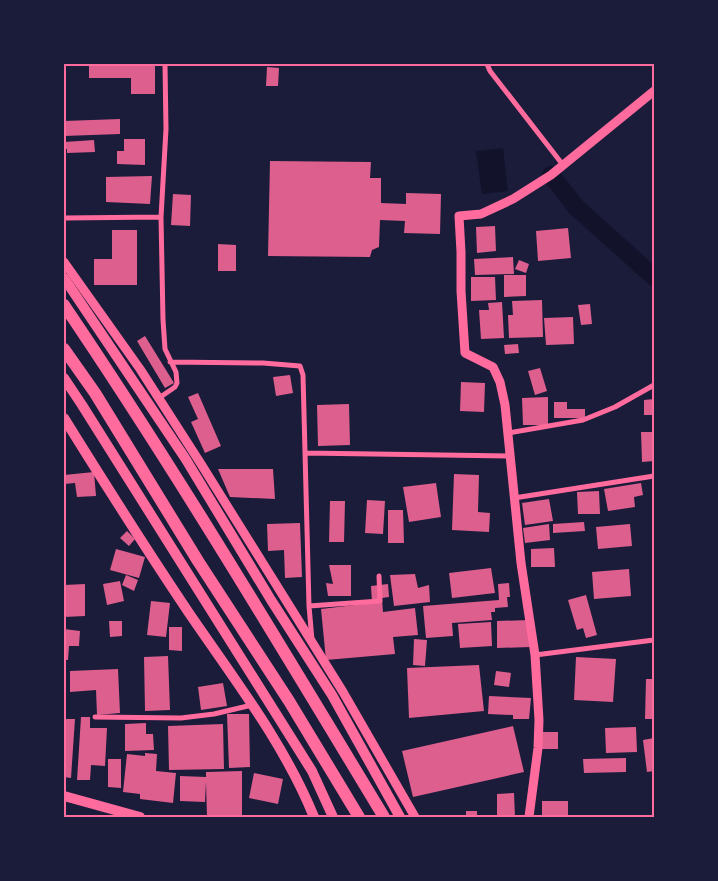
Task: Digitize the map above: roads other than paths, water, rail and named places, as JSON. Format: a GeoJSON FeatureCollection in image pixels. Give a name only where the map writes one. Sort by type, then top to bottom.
{"type":"FeatureCollection","features":[{"type":"Feature","properties":{"kind":"highway"},"geometry":{"type":"LineString","coordinates":[[64,306],[117,384],[225,556],[311,694],[384,817]]}},
{"type":"Feature","properties":{"kind":"highway"},"geometry":{"type":"LineString","coordinates":[[64,349],[95,393],[198,561],[289,701],[359,817]]}},
{"type":"Feature","properties":{"kind":"main road"},"geometry":{"type":"LineString","coordinates":[[64,278],[185,458],[271,600],[332,694],[400,817]]}},
{"type":"Feature","properties":{"kind":"main road"},"geometry":{"type":"LineString","coordinates":[[64,378],[312,771],[333,817]]}},
{"type":"Feature","properties":{"kind":"main road"},"geometry":{"type":"LineString","coordinates":[[64,418],[163,574],[277,744],[305,795],[314,817]]}},
{"type":"Feature","properties":{"kind":"main road"},"geometry":{"type":"LineString","coordinates":[[64,796],[140,817]]}},
{"type":"Feature","properties":{"kind":"street"},"geometry":{"type":"LineString","coordinates":[[159,398],[175,387],[177,383],[176,372],[165,349],[161,217],[166,129],[165,64]]}},
{"type":"Feature","properties":{"kind":"street"},"geometry":{"type":"LineString","coordinates":[[487,64],[490,71],[563,164]]}},
{"type":"Feature","properties":{"kind":"street"},"geometry":{"type":"LineString","coordinates":[[529,817],[538,748],[539,720],[535,655],[521,563],[505,405],[500,382],[493,367],[465,353],[459,216],[481,214],[512,199],[551,175],[654,91]]}},
{"type":"Feature","properties":{"kind":"street"},"geometry":{"type":"LineString","coordinates":[[64,218],[161,217]]}},
{"type":"Feature","properties":{"kind":"street"},"geometry":{"type":"LineString","coordinates":[[64,262],[159,398],[343,692],[416,817]]}},
{"type":"Feature","properties":{"kind":"street"},"geometry":{"type":"LineString","coordinates":[[170,362],[300,366],[303,375],[309,606],[313,644]]}},
{"type":"Feature","properties":{"kind":"street"},"geometry":{"type":"LineString","coordinates":[[508,433],[583,420],[616,407],[654,385]]}},
{"type":"Feature","properties":{"kind":"street"},"geometry":{"type":"LineString","coordinates":[[305,453],[510,456]]}},
{"type":"Feature","properties":{"kind":"street"},"geometry":{"type":"LineString","coordinates":[[514,498],[654,476]]}},
{"type":"Feature","properties":{"kind":"street"},"geometry":{"type":"LineString","coordinates":[[309,606],[380,601],[379,576]]}},
{"type":"Feature","properties":{"kind":"street"},"geometry":{"type":"LineString","coordinates":[[535,655],[654,640]]}},
{"type":"Feature","properties":{"kind":"street"},"geometry":{"type":"LineString","coordinates":[[95,717],[181,718],[214,714],[252,705]]}},
{"type":"Feature","properties":{"kind":"waterway"},"geometry":{"type":"LineString","coordinates":[[551,175],[576,207],[654,277]]}}]}
